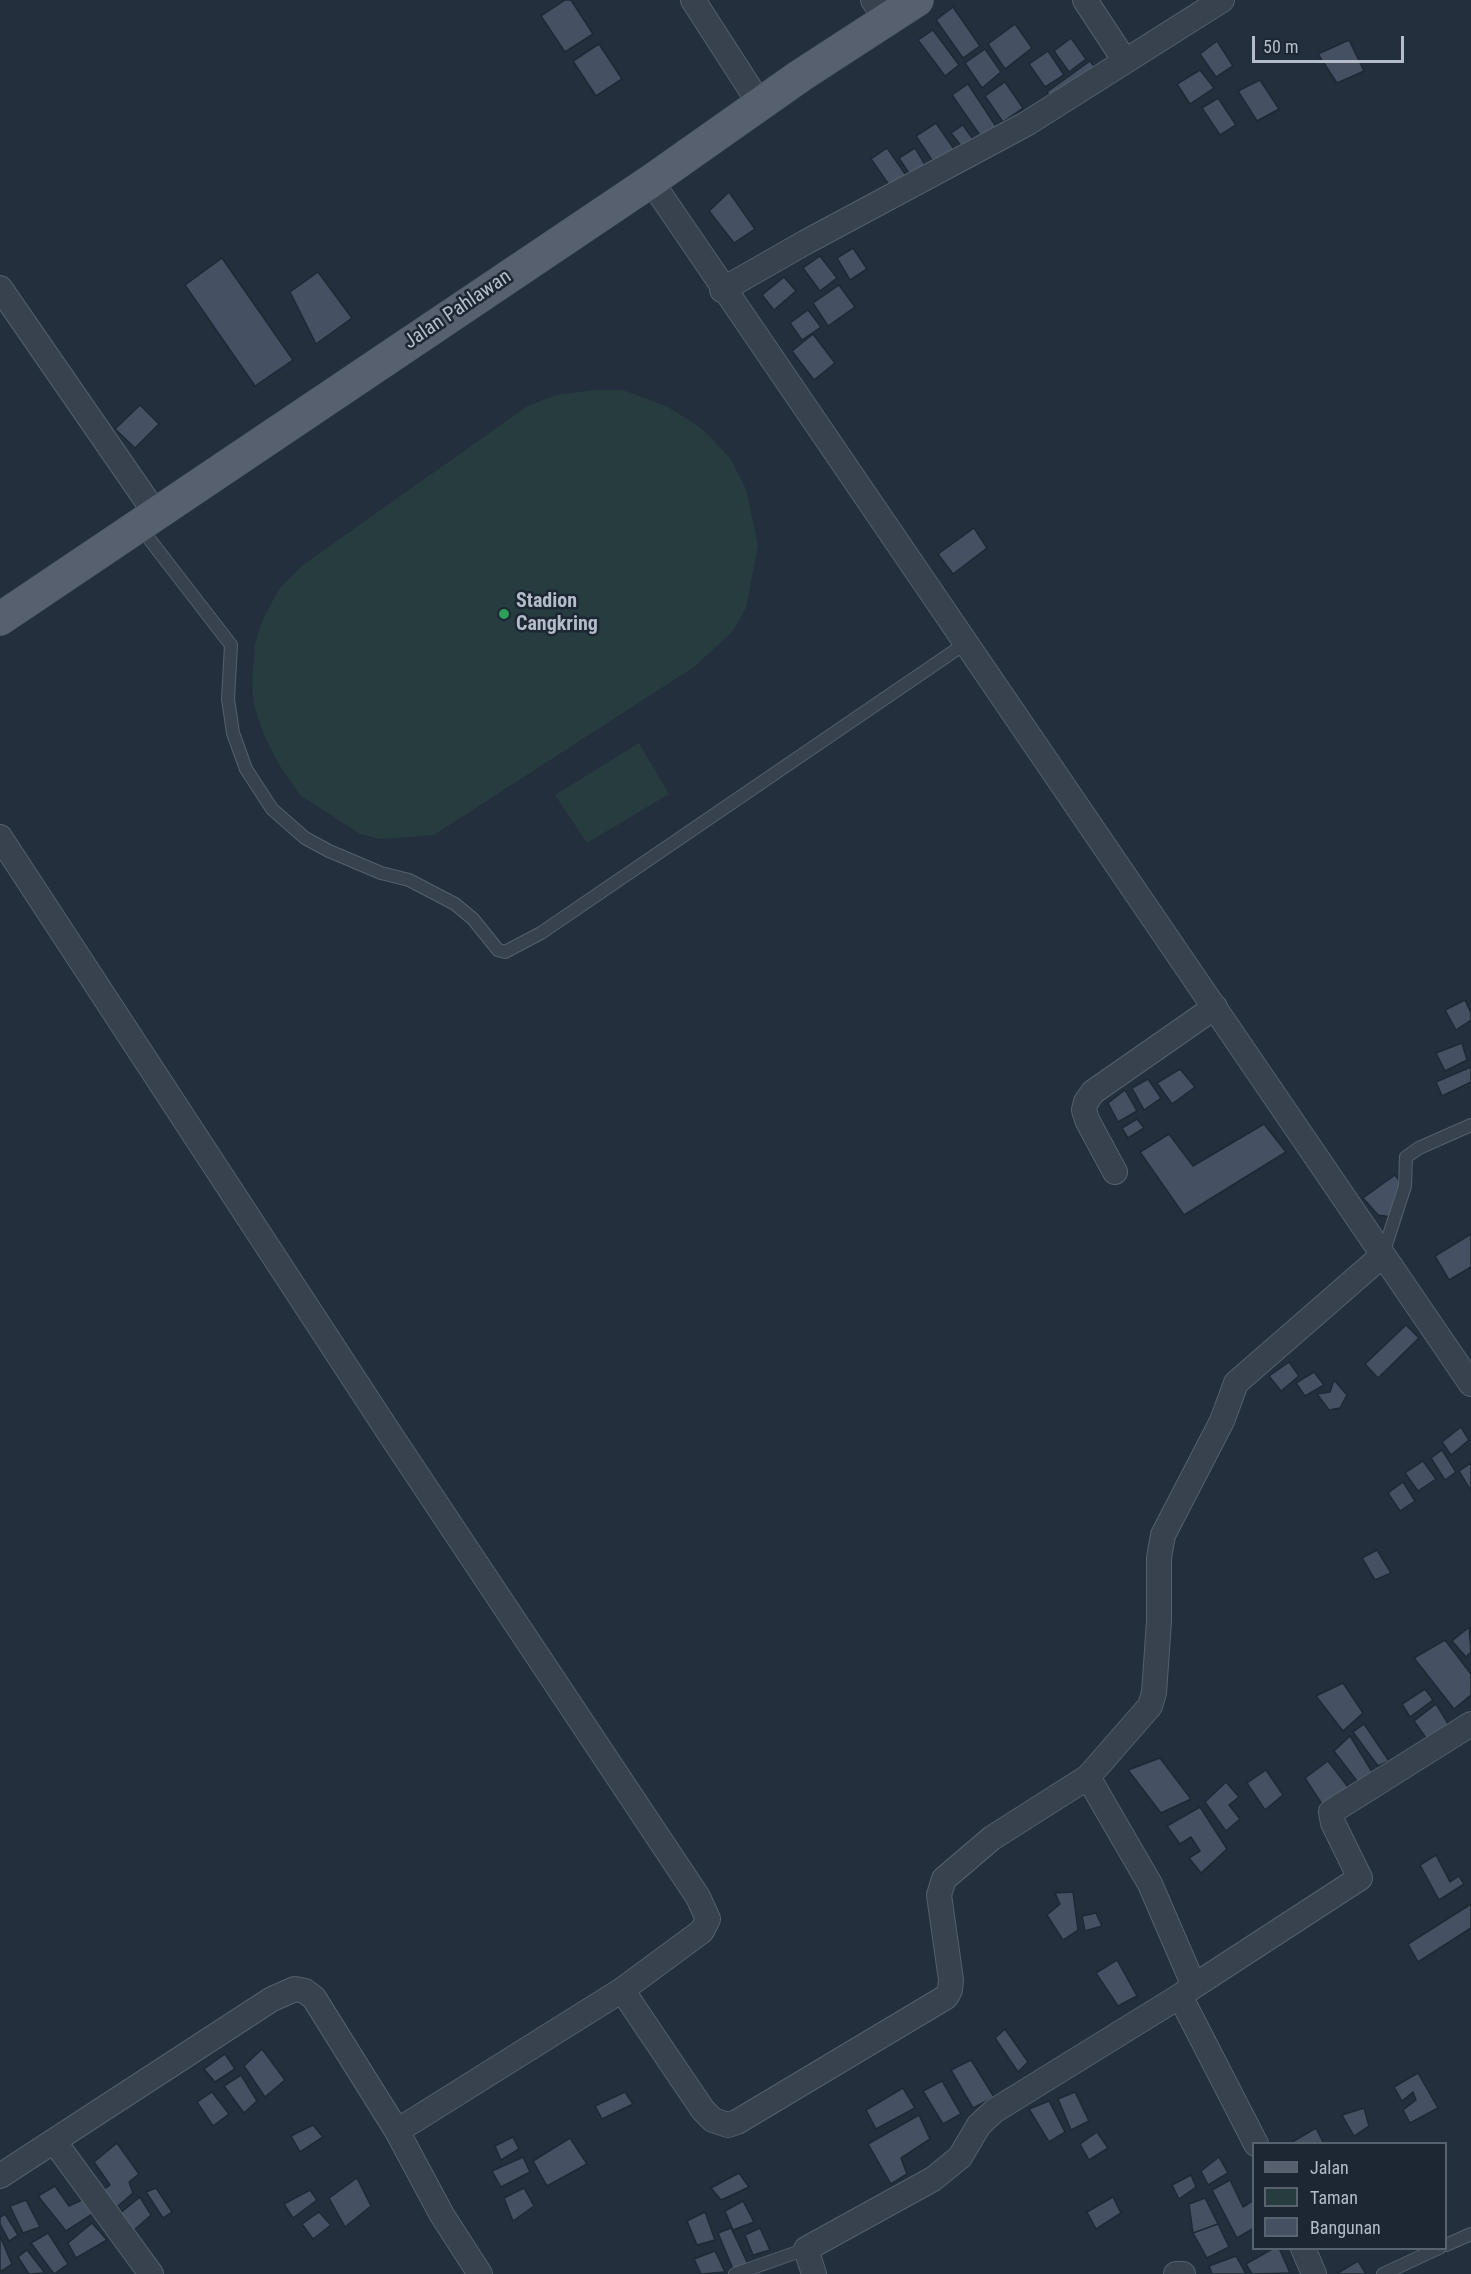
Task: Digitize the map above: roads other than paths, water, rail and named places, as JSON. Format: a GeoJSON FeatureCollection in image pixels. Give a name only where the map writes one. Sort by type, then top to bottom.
{"type":"FeatureCollection","features":[{"type":"Feature","properties":{"kind":"main road","name":"Jalan Pahlawan"},"geometry":{"type":"LineString","coordinates":[[0,619],[651,181],[760,104],[880,10],[917,0]]}},
{"type":"Feature","properties":{"kind":"street"},"geometry":{"type":"LineString","coordinates":[[693,0],[760,104]]}},
{"type":"Feature","properties":{"kind":"street"},"geometry":{"type":"LineString","coordinates":[[1084,0],[1125,62]]}},
{"type":"Feature","properties":{"kind":"street"},"geometry":{"type":"LineString","coordinates":[[723,290],[806,242],[1026,124],[1222,0]]}},
{"type":"Feature","properties":{"kind":"street"},"geometry":{"type":"LineString","coordinates":[[651,181],[723,290],[1471,1384]]}},
{"type":"Feature","properties":{"kind":"street"},"geometry":{"type":"LineString","coordinates":[[0,288],[148,520]]}},
{"type":"Feature","properties":{"kind":"street"},"geometry":{"type":"LineString","coordinates":[[0,837],[390,1434],[698,1897],[708,1919],[702,1931],[622,1990],[397,2131]]}},
{"type":"Feature","properties":{"kind":"street"},"geometry":{"type":"LineString","coordinates":[[1115,1172],[1087,1120],[1084,1110],[1086,1102],[1093,1092],[1215,1007]]}},
{"type":"Feature","properties":{"kind":"street"},"geometry":{"type":"LineString","coordinates":[[622,1990],[703,2110],[713,2120],[728,2125],[737,2122],[946,1997],[950,1990],[951,1980],[939,1895],[944,1879],[992,1838],[1088,1777],[1150,1706],[1154,1693],[1159,1621],[1159,1558],[1163,1535],[1222,1421],[1236,1383],[1383,1255]]}},
{"type":"Feature","properties":{"kind":"street"},"geometry":{"type":"LineString","coordinates":[[814,2274],[806,2249],[933,2180],[960,2157],[979,2125],[994,2111],[1187,1991],[1360,1878],[1333,1822],[1331,1812],[1471,1724]]}},
{"type":"Feature","properties":{"kind":"street"},"geometry":{"type":"LineString","coordinates":[[1088,1777],[1150,1884],[1187,1991],[1255,2142]]}},
{"type":"Feature","properties":{"kind":"street"},"geometry":{"type":"LineString","coordinates":[[0,2176],[272,1999],[295,1989],[305,1991],[314,1998],[397,2131],[442,2215],[480,2274]]}},
{"type":"Feature","properties":{"kind":"street"},"geometry":{"type":"LineString","coordinates":[[54,2141],[152,2274]]}},
{"type":"Feature","properties":{"kind":"street"},"geometry":{"type":"LineString","coordinates":[[1176,2274],[1183,2274]]}},
{"type":"Feature","properties":{"kind":"lane"},"geometry":{"type":"LineString","coordinates":[[148,520],[231,645],[228,699],[233,733],[246,769],[272,808],[305,838],[329,851],[381,873],[409,880],[455,904],[473,919],[498,950],[505,952],[541,933],[966,643]]}},
{"type":"Feature","properties":{"kind":"lane"},"geometry":{"type":"LineString","coordinates":[[1383,1255],[1405,1186],[1406,1157],[1414,1150],[1471,1125]]}},
{"type":"Feature","properties":{"kind":"lane"},"geometry":{"type":"LineString","coordinates":[[1447,2246],[1471,2234]]}},
{"type":"Feature","properties":{"kind":"lane"},"geometry":{"type":"LineString","coordinates":[[735,2274],[806,2249]]}},
{"type":"Feature","properties":{"kind":"lane"},"geometry":{"type":"LineString","coordinates":[[1383,2274],[1435,2250]]}},
{"type":"Feature","properties":{"kind":"place","name":"Stadion Cangkring"},"geometry":{"type":"Point","coordinates":[504,614]}}]}
